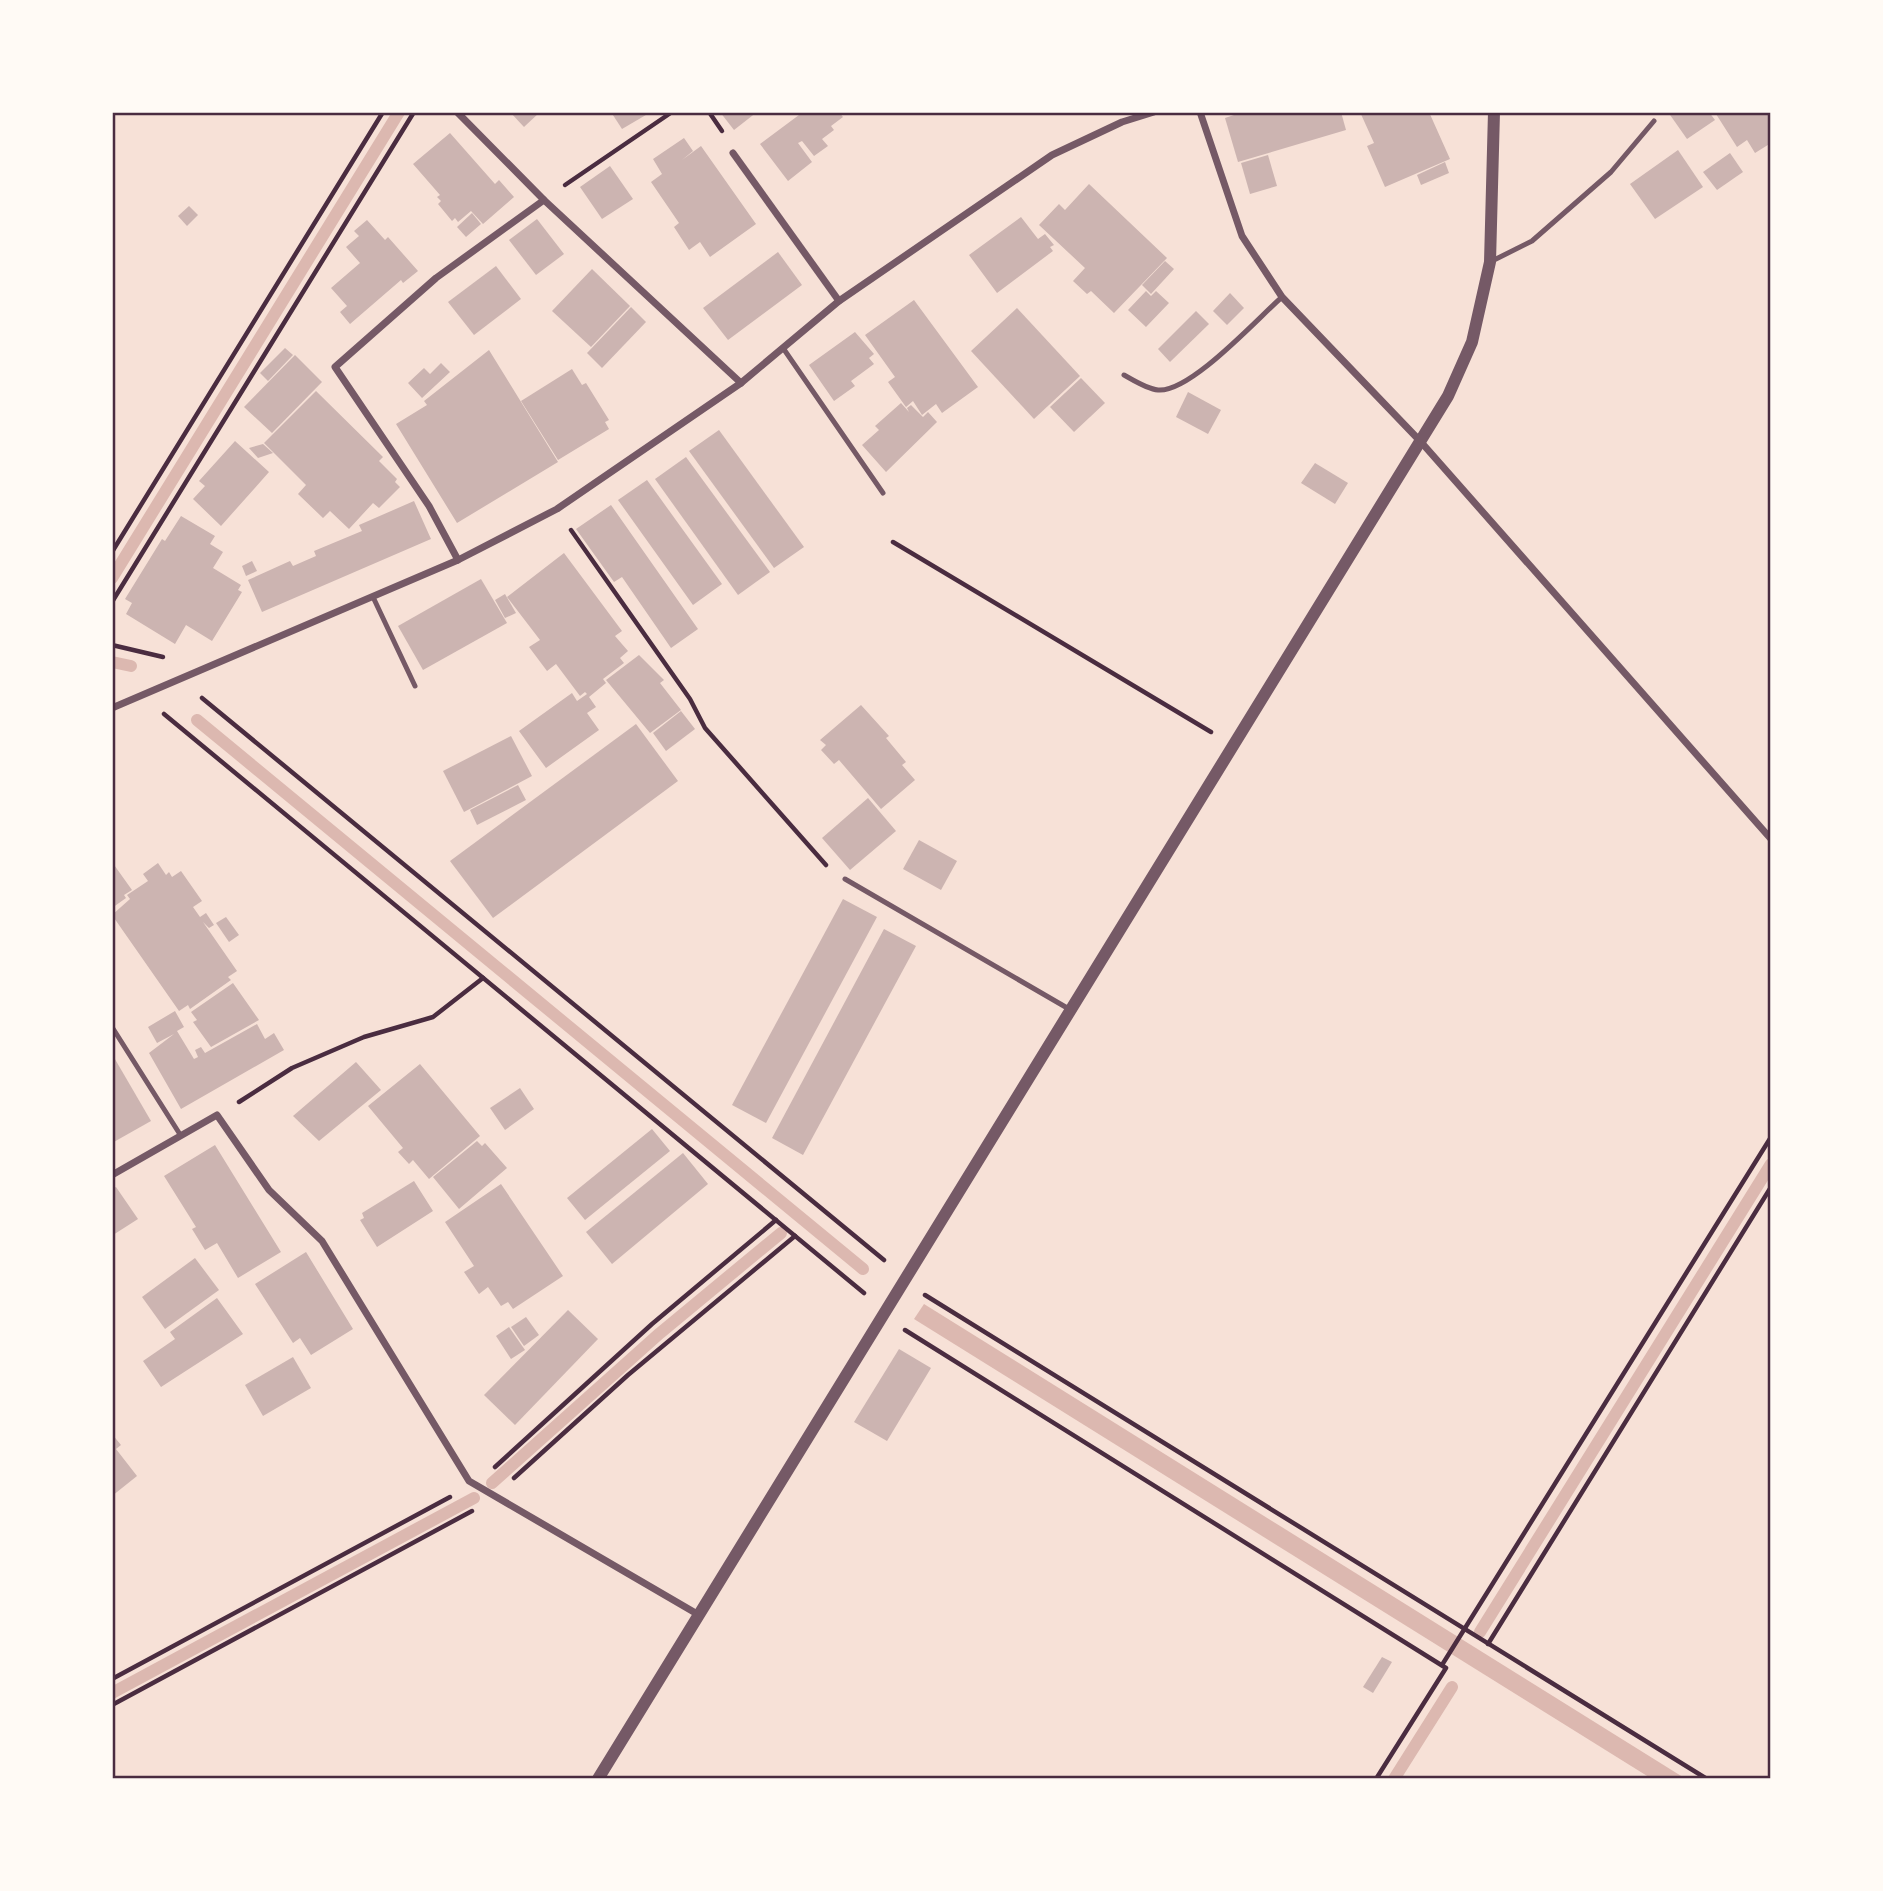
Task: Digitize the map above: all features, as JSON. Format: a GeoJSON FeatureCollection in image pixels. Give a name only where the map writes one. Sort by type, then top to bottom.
{"type":"FeatureCollection","features":[{"type":"Feature","properties":{"kind":"street"},"geometry":{"type":"LineString","coordinates":[[457,112],[544,200],[741,383]]}},
{"type":"Feature","properties":{"kind":"street"},"geometry":{"type":"LineString","coordinates":[[112,708],[458,561],[557,509],[741,383],[839,301],[1052,155],[1122,122],[1154,112]]}},
{"type":"Feature","properties":{"kind":"street"},"geometry":{"type":"LineString","coordinates":[[1200,112],[1242,236],[1282,297],[1421,442],[1771,839]]}},
{"type":"Feature","properties":{"kind":"street"},"geometry":{"type":"LineString","coordinates":[[598,1779],[1448,396],[1472,342],[1490,262],[1494,112]]}},
{"type":"Feature","properties":{"kind":"street"},"geometry":{"type":"LineString","coordinates":[[733,153],[839,301]]}},
{"type":"Feature","properties":{"kind":"street"},"geometry":{"type":"LineString","coordinates":[[458,561],[429,506],[335,367],[436,278],[544,200]]}},
{"type":"Feature","properties":{"kind":"street"},"geometry":{"type":"LineString","coordinates":[[112,1175],[217,1115],[269,1189],[322,1241],[469,1481],[699,1615]]}},
{"type":"Feature","properties":{"kind":"lane"},"geometry":{"type":"LineString","coordinates":[[1490,262],[1532,241],[1611,172],[1654,121]]}},
{"type":"Feature","properties":{"kind":"lane"},"geometry":{"type":"LineString","coordinates":[[1124,375],[1157,390],[1173,388],[1192,377],[1282,297]]}},
{"type":"Feature","properties":{"kind":"lane"},"geometry":{"type":"LineString","coordinates":[[783,348],[883,493]]}},
{"type":"Feature","properties":{"kind":"lane"},"geometry":{"type":"LineString","coordinates":[[373,597],[415,687]]}},
{"type":"Feature","properties":{"kind":"lane"},"geometry":{"type":"LineString","coordinates":[[845,879],[1071,1010]]}},
{"type":"Feature","properties":{"kind":"lane"},"geometry":{"type":"LineString","coordinates":[[112,1027],[181,1136]]}},
{"type":"Feature","properties":{"kind":"path"},"geometry":{"type":"LineString","coordinates":[[112,552],[383,112]]}},
{"type":"Feature","properties":{"kind":"path"},"geometry":{"type":"LineString","coordinates":[[112,603],[414,112]]}},
{"type":"Feature","properties":{"kind":"path"},"geometry":{"type":"LineString","coordinates":[[544,200],[672,112]]}},
{"type":"Feature","properties":{"kind":"path"},"geometry":{"type":"LineString","coordinates":[[557,509],[690,699],[705,728],[836,877],[845,879]]}},
{"type":"Feature","properties":{"kind":"path"},"geometry":{"type":"LineString","coordinates":[[893,542],[1235,746]]}},
{"type":"Feature","properties":{"kind":"path"},"geometry":{"type":"LineString","coordinates":[[112,645],[170,659],[212,707],[943,1307],[1707,1779]]}},
{"type":"Feature","properties":{"kind":"path"},"geometry":{"type":"LineString","coordinates":[[142,696],[885,1314],[1446,1668],[1377,1779]]}},
{"type":"Feature","properties":{"kind":"path"},"geometry":{"type":"LineString","coordinates":[[217,1115],[292,1068],[364,1037],[433,1017],[483,978]]}},
{"type":"Feature","properties":{"kind":"path"},"geometry":{"type":"LineString","coordinates":[[1442,1665],[1771,1137]]}},
{"type":"Feature","properties":{"kind":"path"},"geometry":{"type":"LineString","coordinates":[[1488,1644],[1771,1187]]}},
{"type":"Feature","properties":{"kind":"shaded area"},"geometry":{"type":"Polygon","coordinates":[[[924,1304],[1686,1779],[1652,1779],[914,1319],[924,1304]]]}},
{"type":"Feature","properties":{"kind":"building"},"geometry":{"type":"Polygon","coordinates":[[[510,112],[540,112],[524,127],[510,112]]]}},
{"type":"Feature","properties":{"kind":"building"},"geometry":{"type":"Polygon","coordinates":[[[611,112],[651,112],[622,129],[611,112]]]}},
{"type":"Feature","properties":{"kind":"building"},"geometry":{"type":"Polygon","coordinates":[[[720,112],[757,112],[734,130],[720,112]]]}},
{"type":"Feature","properties":{"kind":"building"},"geometry":{"type":"Polygon","coordinates":[[[803,112],[839,112],[843,117],[831,126],[834,130],[822,139],[828,146],[814,156],[802,141],[798,143],[812,162],[788,181],[760,144],[803,112]]]}},
{"type":"Feature","properties":{"kind":"building"},"geometry":{"type":"Polygon","coordinates":[[[1243,112],[1341,112],[1346,130],[1238,162],[1225,118],[1243,112]]]}},
{"type":"Feature","properties":{"kind":"building"},"geometry":{"type":"Polygon","coordinates":[[[1360,112],[1429,112],[1450,159],[1385,187],[1367,146],[1374,143],[1360,112]]]}},
{"type":"Feature","properties":{"kind":"building"},"geometry":{"type":"Polygon","coordinates":[[[1668,112],[1709,112],[1715,120],[1687,139],[1668,112]]]}},
{"type":"Feature","properties":{"kind":"building"},"geometry":{"type":"Polygon","coordinates":[[[1771,112],[1771,143],[1755,153],[1747,140],[1737,147],[1716,114],[1771,112]]]}},
{"type":"Feature","properties":{"kind":"building"},"geometry":{"type":"Polygon","coordinates":[[[450,133],[495,184],[499,180],[514,197],[483,224],[471,211],[458,222],[455,218],[452,221],[438,204],[441,201],[437,197],[440,195],[413,164],[450,133]]]}},
{"type":"Feature","properties":{"kind":"building"},"geometry":{"type":"Polygon","coordinates":[[[684,138],[693,151],[682,160],[701,146],[756,224],[710,257],[700,242],[689,250],[674,227],[679,223],[651,182],[662,174],[653,159],[684,138]]]}},
{"type":"Feature","properties":{"kind":"building"},"geometry":{"type":"Polygon","coordinates":[[[1678,150],[1703,187],[1655,219],[1630,184],[1678,150]]]}},
{"type":"Feature","properties":{"kind":"building"},"geometry":{"type":"Polygon","coordinates":[[[1730,153],[1743,172],[1717,190],[1703,172],[1730,153]]]}},
{"type":"Feature","properties":{"kind":"building"},"geometry":{"type":"Polygon","coordinates":[[[1268,155],[1277,186],[1250,194],[1241,163],[1268,155]]]}},
{"type":"Feature","properties":{"kind":"building"},"geometry":{"type":"Polygon","coordinates":[[[1445,162],[1449,173],[1421,185],[1417,175],[1445,162]]]}},
{"type":"Feature","properties":{"kind":"building"},"geometry":{"type":"Polygon","coordinates":[[[610,166],[633,199],[602,219],[580,187],[610,166]]]}},
{"type":"Feature","properties":{"kind":"building"},"geometry":{"type":"Polygon","coordinates":[[[1089,184],[1167,258],[1114,313],[1091,291],[1087,294],[1073,281],[1085,268],[1039,225],[1059,204],[1065,210],[1089,184]]]}},
{"type":"Feature","properties":{"kind":"building"},"geometry":{"type":"Polygon","coordinates":[[[189,206],[198,215],[187,226],[178,216],[189,206]]]}},
{"type":"Feature","properties":{"kind":"building"},"geometry":{"type":"Polygon","coordinates":[[[472,213],[481,224],[466,237],[457,227],[472,213]]]}},
{"type":"Feature","properties":{"kind":"building"},"geometry":{"type":"Polygon","coordinates":[[[1021,217],[1038,239],[1045,234],[1054,245],[1050,247],[1053,251],[997,293],[969,255],[1021,217]]]}},
{"type":"Feature","properties":{"kind":"building"},"geometry":{"type":"Polygon","coordinates":[[[537,219],[564,254],[536,275],[509,240],[537,219]]]}},
{"type":"Feature","properties":{"kind":"building"},"geometry":{"type":"Polygon","coordinates":[[[367,220],[385,240],[388,237],[418,271],[403,283],[401,280],[350,324],[340,312],[347,306],[331,288],[360,263],[346,247],[359,236],[354,231],[367,220]]]}},
{"type":"Feature","properties":{"kind":"building"},"geometry":{"type":"Polygon","coordinates":[[[778,252],[802,285],[728,340],[703,308],[778,252]]]}},
{"type":"Feature","properties":{"kind":"building"},"geometry":{"type":"Polygon","coordinates":[[[1165,261],[1174,269],[1151,294],[1142,285],[1165,261]]]}},
{"type":"Feature","properties":{"kind":"building"},"geometry":{"type":"Polygon","coordinates":[[[496,266],[521,299],[474,335],[448,302],[496,266]]]}},
{"type":"Feature","properties":{"kind":"building"},"geometry":{"type":"Polygon","coordinates":[[[592,269],[630,306],[591,347],[552,311],[592,269]]]}},
{"type":"Feature","properties":{"kind":"building"},"geometry":{"type":"Polygon","coordinates":[[[1146,291],[1151,296],[1156,291],[1169,303],[1146,327],[1128,310],[1146,291]]]}},
{"type":"Feature","properties":{"kind":"building"},"geometry":{"type":"Polygon","coordinates":[[[1230,293],[1244,308],[1227,325],[1213,311],[1230,293]]]}},
{"type":"Feature","properties":{"kind":"building"},"geometry":{"type":"Polygon","coordinates":[[[914,300],[978,387],[942,413],[936,404],[922,415],[913,401],[906,407],[888,382],[895,377],[865,335],[914,300]]]}},
{"type":"Feature","properties":{"kind":"building"},"geometry":{"type":"Polygon","coordinates":[[[631,307],[646,322],[602,368],[587,353],[631,307]]]}},
{"type":"Feature","properties":{"kind":"building"},"geometry":{"type":"Polygon","coordinates":[[[1017,308],[1080,376],[1034,419],[971,351],[1017,308]]]}},
{"type":"Feature","properties":{"kind":"building"},"geometry":{"type":"Polygon","coordinates":[[[1196,311],[1209,324],[1170,362],[1158,349],[1196,311]]]}},
{"type":"Feature","properties":{"kind":"building"},"geometry":{"type":"Polygon","coordinates":[[[855,332],[874,354],[869,358],[874,364],[851,381],[855,386],[834,401],[809,365],[855,332]]]}},
{"type":"Feature","properties":{"kind":"building"},"geometry":{"type":"Polygon","coordinates":[[[285,348],[293,355],[268,381],[260,373],[285,348]]]}},
{"type":"Feature","properties":{"kind":"building"},"geometry":{"type":"Polygon","coordinates":[[[489,350],[558,462],[457,523],[396,424],[427,405],[424,401],[489,350]]]}},
{"type":"Feature","properties":{"kind":"building"},"geometry":{"type":"Polygon","coordinates":[[[295,355],[322,382],[272,433],[244,407],[295,355]]]}},
{"type":"Feature","properties":{"kind":"building"},"geometry":{"type":"Polygon","coordinates":[[[441,363],[450,372],[422,398],[408,383],[424,368],[430,374],[441,363]]]}},
{"type":"Feature","properties":{"kind":"building"},"geometry":{"type":"Polygon","coordinates":[[[572,369],[582,385],[586,383],[609,420],[605,422],[609,429],[558,460],[521,401],[572,369]]]}},
{"type":"Feature","properties":{"kind":"building"},"geometry":{"type":"Polygon","coordinates":[[[1081,378],[1105,403],[1074,432],[1050,407],[1081,378]]]}},
{"type":"Feature","properties":{"kind":"building"},"geometry":{"type":"Polygon","coordinates":[[[316,391],[383,457],[379,461],[397,479],[395,482],[400,487],[379,508],[373,503],[349,529],[330,511],[323,518],[298,494],[306,485],[264,443],[316,391]]]}},
{"type":"Feature","properties":{"kind":"building"},"geometry":{"type":"Polygon","coordinates":[[[1188,392],[1221,410],[1208,434],[1176,417],[1188,392]]]}},
{"type":"Feature","properties":{"kind":"building"},"geometry":{"type":"Polygon","coordinates":[[[901,403],[909,412],[907,408],[911,405],[923,417],[928,412],[937,422],[886,472],[862,445],[879,430],[875,426],[901,403]]]}},
{"type":"Feature","properties":{"kind":"building"},"geometry":{"type":"Polygon","coordinates":[[[719,430],[804,547],[774,568],[689,451],[719,430]]]}},
{"type":"Feature","properties":{"kind":"building"},"geometry":{"type":"Polygon","coordinates":[[[235,441],[269,472],[221,526],[193,499],[205,486],[199,481],[235,441]]]}},
{"type":"Feature","properties":{"kind":"building"},"geometry":{"type":"Polygon","coordinates":[[[263,444],[273,453],[258,458],[249,448],[263,444]]]}},
{"type":"Feature","properties":{"kind":"building"},"geometry":{"type":"Polygon","coordinates":[[[686,457],[770,572],[738,595],[655,479],[686,457]]]}},
{"type":"Feature","properties":{"kind":"building"},"geometry":{"type":"Polygon","coordinates":[[[1315,463],[1348,483],[1335,504],[1301,483],[1315,463]]]}},
{"type":"Feature","properties":{"kind":"building"},"geometry":{"type":"Polygon","coordinates":[[[647,480],[722,584],[693,605],[618,500],[647,480]]]}},
{"type":"Feature","properties":{"kind":"building"},"geometry":{"type":"Polygon","coordinates":[[[414,501],[431,539],[262,612],[248,580],[290,561],[293,566],[316,556],[314,551],[362,531],[359,525],[414,501]]]}},
{"type":"Feature","properties":{"kind":"building"},"geometry":{"type":"Polygon","coordinates":[[[611,505],[698,629],[671,648],[622,577],[614,582],[576,529],[611,505]]]}},
{"type":"Feature","properties":{"kind":"building"},"geometry":{"type":"Polygon","coordinates":[[[181,516],[215,536],[210,544],[223,552],[213,568],[241,585],[238,590],[242,592],[212,641],[186,625],[175,644],[126,614],[132,603],[125,599],[162,539],[165,541],[181,516]]]}},
{"type":"Feature","properties":{"kind":"building"},"geometry":{"type":"Polygon","coordinates":[[[564,553],[622,631],[615,636],[628,651],[620,658],[624,663],[603,679],[606,683],[589,697],[596,707],[587,713],[599,730],[546,768],[519,731],[572,693],[577,701],[587,694],[585,692],[580,696],[556,664],[547,671],[529,647],[540,640],[507,597],[564,553]]]}},
{"type":"Feature","properties":{"kind":"building"},"geometry":{"type":"Polygon","coordinates":[[[252,561],[257,571],[246,576],[242,566],[252,561]]]}},
{"type":"Feature","properties":{"kind":"building"},"geometry":{"type":"Polygon","coordinates":[[[481,579],[507,623],[423,670],[398,626],[481,579]]]}},
{"type":"Feature","properties":{"kind":"building"},"geometry":{"type":"Polygon","coordinates":[[[505,594],[516,613],[505,618],[495,600],[505,594]]]}},
{"type":"Feature","properties":{"kind":"building"},"geometry":{"type":"Polygon","coordinates":[[[639,655],[664,680],[660,683],[681,710],[650,733],[606,680],[639,655]]]}},
{"type":"Feature","properties":{"kind":"building"},"geometry":{"type":"Polygon","coordinates":[[[861,705],[889,736],[886,738],[906,762],[902,765],[915,780],[881,809],[839,760],[834,764],[821,750],[826,745],[820,740],[861,705]]]}},
{"type":"Feature","properties":{"kind":"building"},"geometry":{"type":"Polygon","coordinates":[[[681,711],[695,729],[666,751],[653,733],[681,711]]]}},
{"type":"Feature","properties":{"kind":"building"},"geometry":{"type":"Polygon","coordinates":[[[636,724],[678,781],[493,918],[450,861],[636,724]]]}},
{"type":"Feature","properties":{"kind":"building"},"geometry":{"type":"Polygon","coordinates":[[[511,736],[532,776],[464,812],[443,771],[511,736]]]}},
{"type":"Feature","properties":{"kind":"building"},"geometry":{"type":"Polygon","coordinates":[[[518,785],[526,800],[477,825],[470,810],[518,785]]]}},
{"type":"Feature","properties":{"kind":"building"},"geometry":{"type":"Polygon","coordinates":[[[868,798],[896,831],[850,870],[822,838],[868,798]]]}},
{"type":"Feature","properties":{"kind":"building"},"geometry":{"type":"Polygon","coordinates":[[[919,840],[957,861],[941,890],[903,869],[919,840]]]}},
{"type":"Feature","properties":{"kind":"building"},"geometry":{"type":"Polygon","coordinates":[[[112,862],[132,890],[112,908],[112,862]]]}},
{"type":"Feature","properties":{"kind":"building"},"geometry":{"type":"Polygon","coordinates":[[[158,863],[166,875],[169,872],[172,877],[181,871],[202,901],[193,907],[200,917],[206,913],[214,925],[209,928],[203,922],[237,971],[228,977],[231,980],[190,1009],[188,1005],[179,1011],[112,915],[130,899],[127,895],[148,881],[143,874],[158,863]]]}},
{"type":"Feature","properties":{"kind":"building"},"geometry":{"type":"Polygon","coordinates":[[[843,899],[877,917],[766,1123],[732,1105],[843,899]]]}},
{"type":"Feature","properties":{"kind":"building"},"geometry":{"type":"Polygon","coordinates":[[[226,917],[239,935],[229,942],[216,923],[226,917]]]}},
{"type":"Feature","properties":{"kind":"building"},"geometry":{"type":"Polygon","coordinates":[[[884,929],[916,946],[803,1155],[772,1138],[884,929]]]}},
{"type":"Feature","properties":{"kind":"building"},"geometry":{"type":"Polygon","coordinates":[[[233,983],[259,1020],[211,1047],[193,1022],[197,1020],[191,1012],[233,983]]]}},
{"type":"Feature","properties":{"kind":"building"},"geometry":{"type":"Polygon","coordinates":[[[175,1011],[184,1027],[177,1031],[194,1059],[198,1057],[195,1050],[201,1047],[205,1053],[257,1024],[265,1039],[274,1033],[284,1050],[181,1109],[149,1053],[174,1034],[157,1043],[148,1027],[175,1011]]]}},
{"type":"Feature","properties":{"kind":"building"},"geometry":{"type":"Polygon","coordinates":[[[112,1054],[151,1121],[112,1143],[112,1054]]]}},
{"type":"Feature","properties":{"kind":"building"},"geometry":{"type":"Polygon","coordinates":[[[356,1062],[381,1090],[319,1141],[293,1116],[356,1062]]]}},
{"type":"Feature","properties":{"kind":"building"},"geometry":{"type":"Polygon","coordinates":[[[420,1064],[480,1136],[429,1179],[413,1160],[409,1164],[398,1152],[403,1148],[368,1106],[420,1064]]]}},
{"type":"Feature","properties":{"kind":"building"},"geometry":{"type":"Polygon","coordinates":[[[520,1088],[534,1109],[505,1130],[490,1108],[520,1088]]]}},
{"type":"Feature","properties":{"kind":"building"},"geometry":{"type":"Polygon","coordinates":[[[652,1129],[670,1151],[585,1220],[567,1198],[652,1129]]]}},
{"type":"Feature","properties":{"kind":"building"},"geometry":{"type":"Polygon","coordinates":[[[477,1141],[482,1146],[485,1143],[507,1168],[459,1209],[433,1177],[477,1141]]]}},
{"type":"Feature","properties":{"kind":"building"},"geometry":{"type":"Polygon","coordinates":[[[215,1145],[281,1252],[238,1278],[217,1243],[205,1250],[192,1229],[196,1227],[164,1176],[215,1145]]]}},
{"type":"Feature","properties":{"kind":"building"},"geometry":{"type":"Polygon","coordinates":[[[683,1153],[708,1184],[612,1264],[586,1232],[683,1153]]]}},
{"type":"Feature","properties":{"kind":"building"},"geometry":{"type":"Polygon","coordinates":[[[414,1181],[433,1211],[377,1247],[360,1220],[364,1218],[362,1213],[414,1181]]]}},
{"type":"Feature","properties":{"kind":"building"},"geometry":{"type":"Polygon","coordinates":[[[501,1184],[563,1276],[513,1309],[508,1302],[501,1306],[488,1287],[479,1294],[464,1272],[474,1266],[445,1222],[501,1184]]]}},
{"type":"Feature","properties":{"kind":"building"},"geometry":{"type":"Polygon","coordinates":[[[116,1187],[138,1219],[113,1235],[112,1189],[116,1187]]]}},
{"type":"Feature","properties":{"kind":"building"},"geometry":{"type":"Polygon","coordinates":[[[306,1252],[353,1329],[311,1355],[300,1338],[293,1343],[255,1284],[306,1252]]]}},
{"type":"Feature","properties":{"kind":"building"},"geometry":{"type":"Polygon","coordinates":[[[195,1258],[219,1290],[165,1329],[142,1297],[195,1258]]]}},
{"type":"Feature","properties":{"kind":"building"},"geometry":{"type":"Polygon","coordinates":[[[217,1298],[243,1334],[161,1387],[143,1361],[175,1339],[170,1332],[217,1298]]]}},
{"type":"Feature","properties":{"kind":"building"},"geometry":{"type":"Polygon","coordinates":[[[568,1310],[598,1339],[515,1425],[484,1395],[568,1310]]]}},
{"type":"Feature","properties":{"kind":"building"},"geometry":{"type":"Polygon","coordinates":[[[526,1317],[539,1335],[524,1346],[511,1327],[526,1317]]]}},
{"type":"Feature","properties":{"kind":"building"},"geometry":{"type":"Polygon","coordinates":[[[509,1327],[525,1350],[511,1359],[496,1336],[509,1327]]]}},
{"type":"Feature","properties":{"kind":"building"},"geometry":{"type":"Polygon","coordinates":[[[899,1349],[931,1368],[887,1441],[854,1422],[899,1349]]]}},
{"type":"Feature","properties":{"kind":"building"},"geometry":{"type":"Polygon","coordinates":[[[293,1357],[311,1388],[263,1416],[245,1385],[293,1357]]]}},
{"type":"Feature","properties":{"kind":"building"},"geometry":{"type":"Polygon","coordinates":[[[112,1434],[121,1445],[116,1449],[137,1476],[112,1496],[112,1434]]]}},
{"type":"Feature","properties":{"kind":"building"},"geometry":{"type":"Polygon","coordinates":[[[1382,1657],[1392,1662],[1373,1693],[1363,1687],[1382,1657]]]}},
{"type":"Feature","properties":{"kind":"waterway"},"geometry":{"type":"LineString","coordinates":[[112,578],[399,112]]}},
{"type":"Feature","properties":{"kind":"waterway"},"geometry":{"type":"LineString","coordinates":[[112,662],[131,666]]}},
{"type":"Feature","properties":{"kind":"waterway"},"geometry":{"type":"LineString","coordinates":[[197,720],[863,1269]]}},
{"type":"Feature","properties":{"kind":"waterway"},"geometry":{"type":"LineString","coordinates":[[1480,1632],[1771,1164]]}},
{"type":"Feature","properties":{"kind":"waterway"},"geometry":{"type":"LineString","coordinates":[[492,1483],[660,1333],[781,1233]]}},
{"type":"Feature","properties":{"kind":"waterway"},"geometry":{"type":"LineString","coordinates":[[112,1693],[474,1498]]}},
{"type":"Feature","properties":{"kind":"waterway"},"geometry":{"type":"LineString","coordinates":[[1394,1779],[1452,1687]]}}]}
